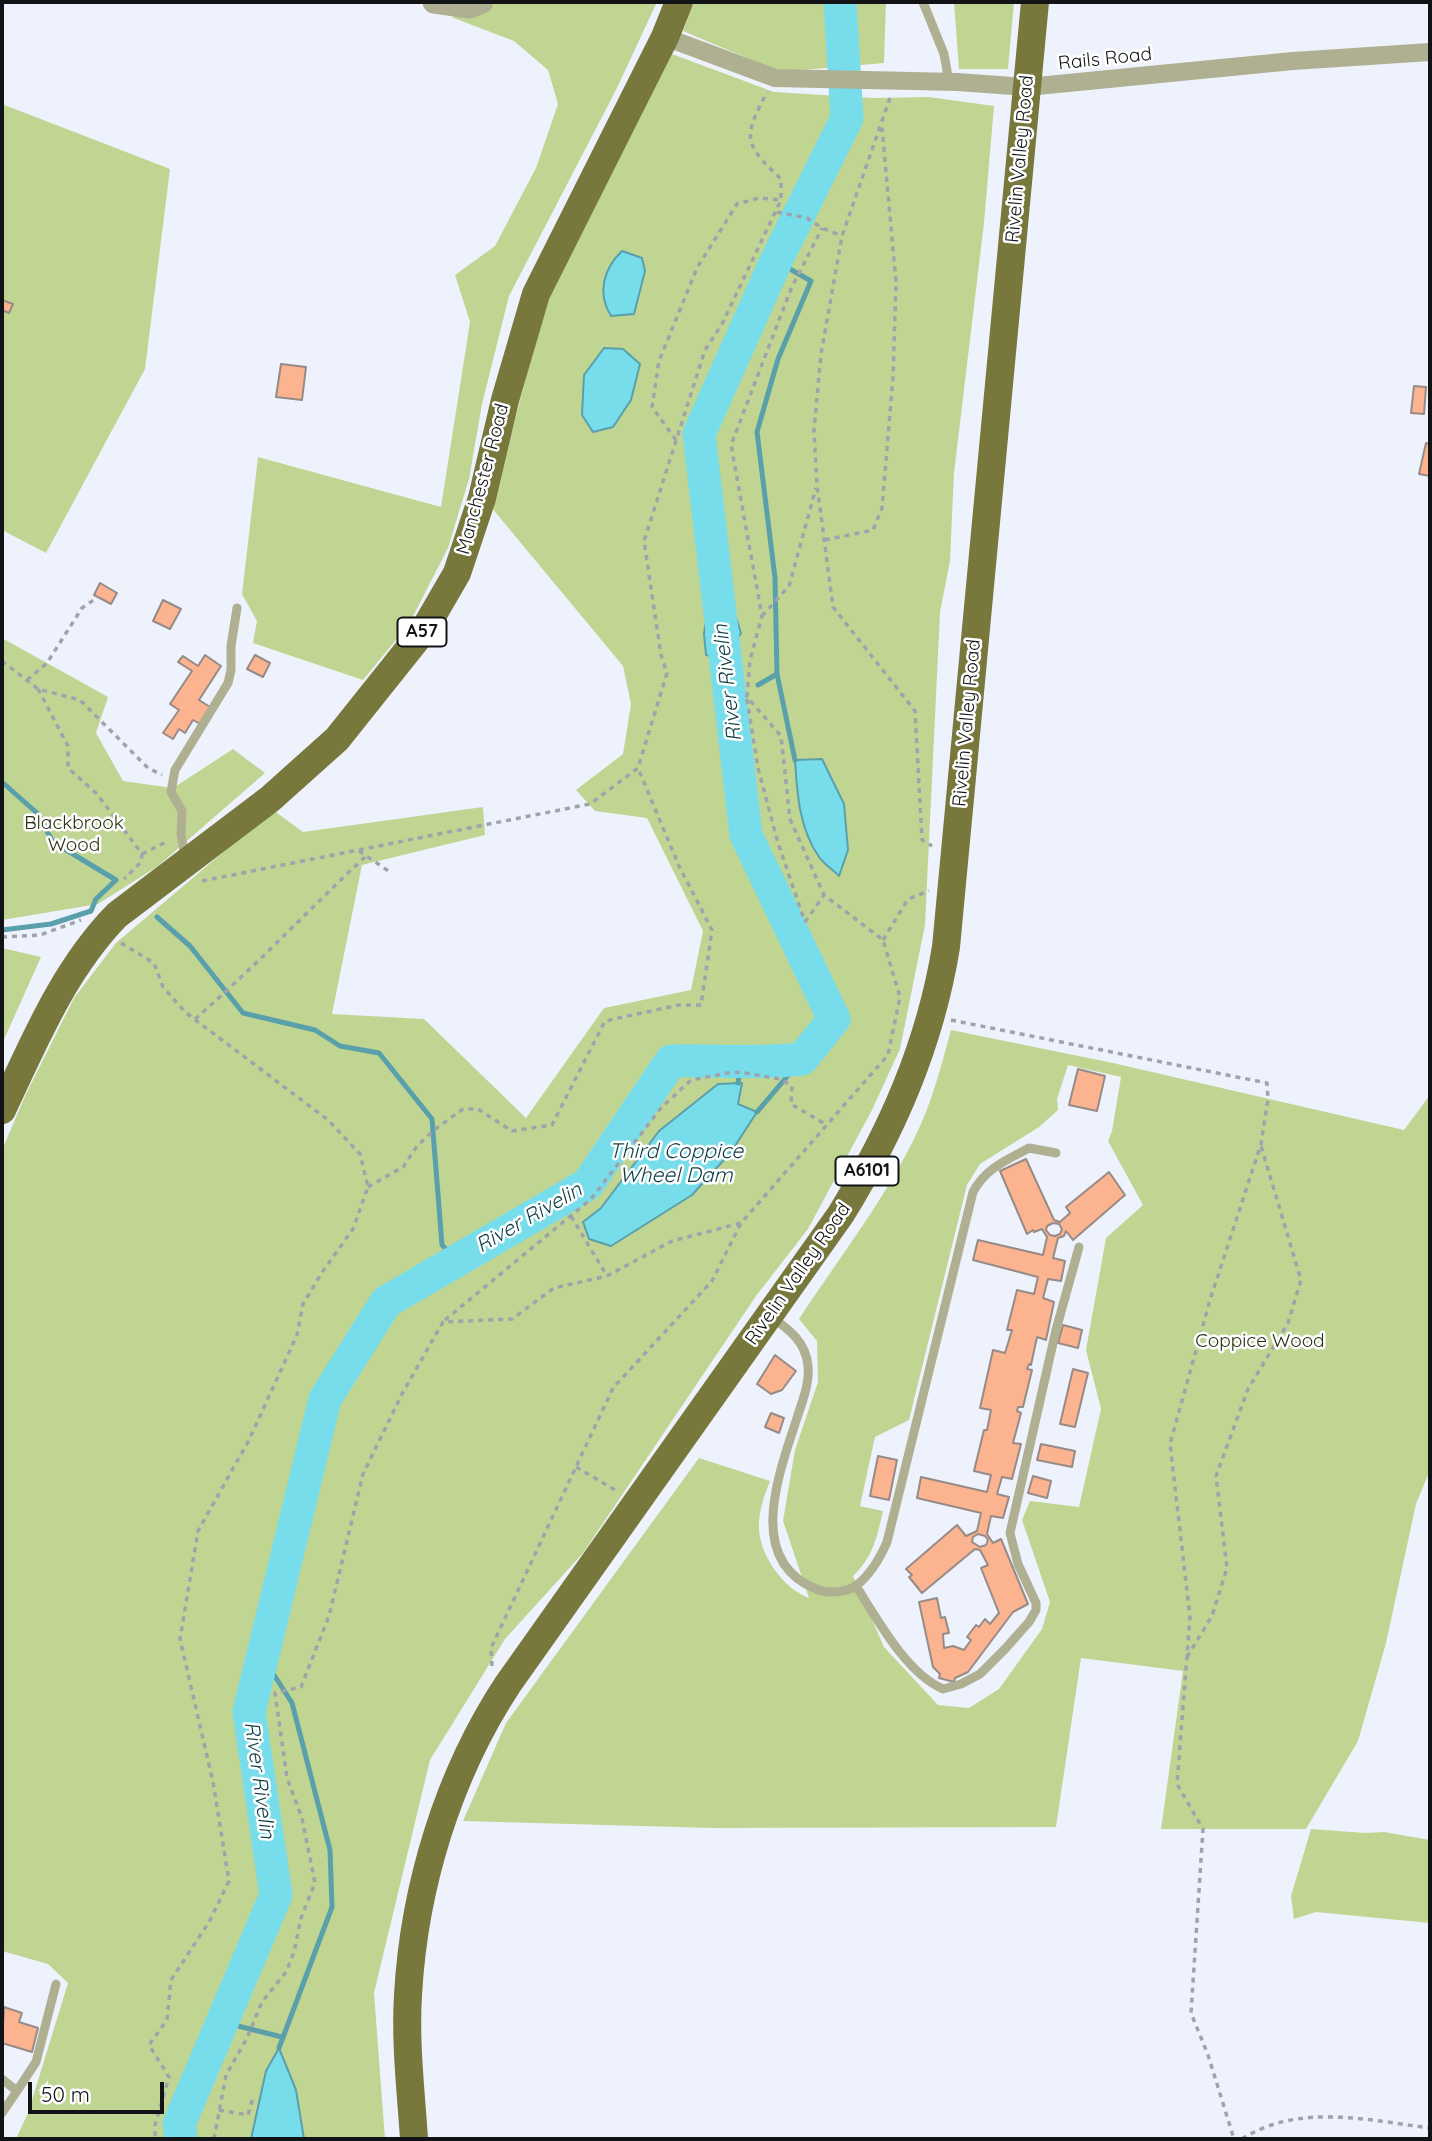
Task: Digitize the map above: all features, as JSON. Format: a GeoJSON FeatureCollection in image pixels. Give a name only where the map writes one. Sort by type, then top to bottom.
{"type":"FeatureCollection","features":[{"type":"Feature","properties":{"kind":"main road","name":"Manchester Road"},"geometry":{"type":"LineString","coordinates":[[2,1110],[37,1034],[81,956],[111,911],[182,866],[270,799],[337,739],[424,630],[457,573],[478,510],[505,400],[536,294],[665,37],[679,2]]}},
{"type":"Feature","properties":{"kind":"main road","name":"Rivelin Valley Road"},"geometry":{"type":"LineString","coordinates":[[414,2139],[408,2042],[410,1967],[425,1884],[457,1781],[494,1706],[814,1254],[867,1171],[906,1090],[932,1017],[946,947],[1035,2]]}},
{"type":"Feature","properties":{"kind":"street"},"geometry":{"type":"LineString","coordinates":[[434,2],[470,7],[482,2]]}},
{"type":"Feature","properties":{"kind":"street","name":"Rails Road"},"geometry":{"type":"LineString","coordinates":[[665,37],[775,78],[949,82],[1027,88],[1293,61],[1430,52]]}},
{"type":"Feature","properties":{"kind":"lane"},"geometry":{"type":"LineString","coordinates":[[923,2],[944,54],[949,82]]}},
{"type":"Feature","properties":{"kind":"lane"},"geometry":{"type":"LineString","coordinates":[[182,866],[182,811],[171,792],[175,770],[228,683],[231,670],[230,646],[237,608]]}},
{"type":"Feature","properties":{"kind":"lane"},"geometry":{"type":"LineString","coordinates":[[769,1316],[789,1328],[797,1338],[806,1356],[808,1368],[774,1503],[776,1549],[791,1572],[817,1590],[847,1590],[856,1586],[871,1570],[887,1542],[973,1192],[979,1179],[1029,1148],[1056,1153]]}},
{"type":"Feature","properties":{"kind":"lane"},"geometry":{"type":"LineString","coordinates":[[856,1586],[893,1642],[923,1676],[943,1689],[961,1684],[979,1674],[1029,1622],[1036,1602],[1018,1564],[1010,1533],[1056,1330],[1079,1247]]}},
{"type":"Feature","properties":{"kind":"lane"},"geometry":{"type":"LineString","coordinates":[[2,2113],[36,2062],[56,1984]]}},
{"type":"Feature","properties":{"kind":"lane"},"geometry":{"type":"LineString","coordinates":[[2,2079],[17,2091]]}},
{"type":"Feature","properties":{"kind":"path"},"geometry":{"type":"LineString","coordinates":[[182,866],[191,883],[590,804],[638,768],[667,673],[661,655],[644,541],[705,350],[722,324],[781,200],[781,179],[762,161],[752,146],[750,128],[775,78]]}},
{"type":"Feature","properties":{"kind":"path"},"geometry":{"type":"LineString","coordinates":[[883,940],[908,899],[953,871],[922,840],[915,711],[833,607],[817,485],[814,430],[821,354],[842,236],[882,126],[895,81]]}},
{"type":"Feature","properties":{"kind":"path"},"geometry":{"type":"LineString","coordinates":[[824,540],[873,530],[882,509],[896,282],[882,126]]}},
{"type":"Feature","properties":{"kind":"path"},"geometry":{"type":"LineString","coordinates":[[676,440],[652,407],[659,361],[697,268],[737,204],[759,198],[781,200]]}},
{"type":"Feature","properties":{"kind":"path"},"geometry":{"type":"LineString","coordinates":[[777,212],[807,218],[842,236]]}},
{"type":"Feature","properties":{"kind":"path"},"geometry":{"type":"LineString","coordinates":[[822,228],[791,289],[731,445],[762,616],[750,660],[747,697],[758,768],[778,843],[805,922],[824,895]]}},
{"type":"Feature","properties":{"kind":"path"},"geometry":{"type":"LineString","coordinates":[[762,616],[789,586],[817,485]]}},
{"type":"Feature","properties":{"kind":"path"},"geometry":{"type":"LineString","coordinates":[[27,680],[47,663],[82,608],[98,597]]}},
{"type":"Feature","properties":{"kind":"path"},"geometry":{"type":"LineString","coordinates":[[2,661],[38,689],[68,746],[68,768],[97,794],[142,854],[141,862],[111,911],[40,935],[2,937]]}},
{"type":"Feature","properties":{"kind":"path"},"geometry":{"type":"LineString","coordinates":[[38,689],[80,700],[148,768],[173,780]]}},
{"type":"Feature","properties":{"kind":"path"},"geometry":{"type":"LineString","coordinates":[[492,1671],[491,1648],[613,1388],[712,1281],[741,1223],[888,1055],[900,998],[883,940],[824,895],[790,819],[781,736],[747,697]]}},
{"type":"Feature","properties":{"kind":"path"},"geometry":{"type":"LineString","coordinates":[[368,1187],[403,1167],[417,1146],[463,1109],[478,1109],[512,1132],[552,1125],[605,1021],[679,1005],[701,1005],[712,930],[679,866],[638,768]]}},
{"type":"Feature","properties":{"kind":"path"},"geometry":{"type":"LineString","coordinates":[[142,854],[181,834]]}},
{"type":"Feature","properties":{"kind":"path"},"geometry":{"type":"LineString","coordinates":[[359,850],[390,872]]}},
{"type":"Feature","properties":{"kind":"path"},"geometry":{"type":"LineString","coordinates":[[195,1019],[236,984],[365,856]]}},
{"type":"Feature","properties":{"kind":"path"},"geometry":{"type":"LineString","coordinates":[[111,911],[154,963],[163,987],[185,1012],[328,1120],[360,1154],[368,1187],[353,1228],[303,1304],[297,1335],[255,1428],[198,1531],[180,1639],[214,1782],[229,1881],[209,1922],[171,1980],[167,2020],[149,2045],[169,2077],[155,2125],[155,2139]]}},
{"type":"Feature","properties":{"kind":"path"},"geometry":{"type":"LineString","coordinates":[[932,1017],[1267,1083],[1268,1099],[1261,1144],[1210,1300],[1170,1444],[1190,1617],[1177,1784],[1203,1829],[1191,2013],[1208,2055],[1234,2139]]}},
{"type":"Feature","properties":{"kind":"path"},"geometry":{"type":"LineString","coordinates":[[214,2139],[226,2076],[246,2040],[262,2002],[286,1972],[294,1952],[301,1918],[315,1883],[302,1818],[287,1778],[275,1693],[301,1686],[329,1616],[362,1474],[402,1394],[443,1322],[591,1199],[661,1108],[691,1080],[733,1072],[780,1079],[792,1086],[791,1104],[827,1125]]}},
{"type":"Feature","properties":{"kind":"path"},"geometry":{"type":"LineString","coordinates":[[1186,1658],[1212,1616],[1227,1568],[1216,1476],[1248,1389],[1289,1323],[1301,1280],[1261,1144]]}},
{"type":"Feature","properties":{"kind":"path"},"geometry":{"type":"LineString","coordinates":[[570,1216],[607,1276]]}},
{"type":"Feature","properties":{"kind":"path"},"geometry":{"type":"LineString","coordinates":[[443,1322],[512,1319],[554,1288],[607,1276],[672,1241],[741,1223]]}},
{"type":"Feature","properties":{"kind":"path"},"geometry":{"type":"LineString","coordinates":[[575,1466],[637,1503]]}},
{"type":"Feature","properties":{"kind":"path"},"geometry":{"type":"LineString","coordinates":[[219,2110],[248,2115],[253,2097]]}},
{"type":"Feature","properties":{"kind":"path"},"geometry":{"type":"LineString","coordinates":[[1242,2139],[1274,2123],[1303,2117],[1352,2118],[1430,2128]]}},
{"type":"Feature","properties":{"kind":"green space"},"geometry":{"type":"Polygon","coordinates":[[[495,2],[657,2],[616,90],[509,296],[482,404],[469,479],[448,548],[409,624],[363,680],[253,643],[257,621],[242,594],[258,457],[441,507],[470,322],[455,275],[495,246],[536,168],[558,104],[548,70],[514,41],[451,17],[486,9],[495,2]]]}},
{"type":"Feature","properties":{"kind":"green space"},"geometry":{"type":"Polygon","coordinates":[[[694,2],[886,2],[884,63],[780,72],[683,31],[694,2]]]}},
{"type":"Feature","properties":{"kind":"green space"},"geometry":{"type":"Polygon","coordinates":[[[954,2],[1014,2],[1008,69],[959,69],[954,2]]]}},
{"type":"Feature","properties":{"kind":"green space"},"geometry":{"type":"Polygon","coordinates":[[[672,54],[774,92],[872,98],[929,97],[994,106],[984,223],[954,473],[950,561],[940,612],[925,925],[900,1049],[872,1110],[808,1229],[756,1296],[583,1553],[505,1639],[430,1760],[374,1993],[385,2139],[16,2139],[28,2113],[68,1983],[48,1964],[2,1951],[2,1150],[26,1094],[74,998],[116,943],[273,810],[303,832],[483,807],[485,835],[362,865],[332,1014],[424,1019],[526,1118],[604,1008],[691,990],[703,931],[647,818],[595,811],[576,790],[623,754],[631,704],[623,666],[491,507],[546,305],[672,54]]]}},
{"type":"Feature","properties":{"kind":"green space"},"geometry":{"type":"Polygon","coordinates":[[[2,104],[170,169],[145,369],[46,553],[2,530],[2,104]]]}},
{"type":"Feature","properties":{"kind":"green space","name":"Blackbrook Wood"},"geometry":{"type":"Polygon","coordinates":[[[2,638],[108,697],[96,733],[123,781],[173,788],[233,749],[265,773],[158,866],[98,904],[2,920],[2,638]]]}},
{"type":"Feature","properties":{"kind":"green space"},"geometry":{"type":"Polygon","coordinates":[[[2,948],[41,957],[2,1044],[2,948]]]}},
{"type":"Feature","properties":{"kind":"green space","name":"Coppice Wood"},"geometry":{"type":"Polygon","coordinates":[[[951,1030],[1113,1063],[1404,1130],[1430,1095],[1430,1470],[1416,1504],[1386,1643],[1358,1741],[1306,1829],[1161,1829],[1183,1671],[1081,1658],[1056,1827],[713,1828],[463,1821],[506,1723],[699,1458],[770,1481],[759,1517],[764,1551],[783,1580],[809,1598],[783,1521],[795,1450],[818,1382],[817,1341],[799,1319],[875,1207],[903,1160],[936,1084],[951,1030]],[[1068,1065],[1057,1099],[1058,1110],[1039,1127],[980,1164],[967,1185],[909,1420],[875,1437],[860,1506],[883,1511],[870,1554],[853,1576],[884,1647],[938,1705],[969,1708],[999,1689],[1042,1629],[1050,1602],[1022,1520],[1030,1501],[1079,1507],[1101,1409],[1086,1350],[1106,1238],[1143,1205],[1108,1141],[1121,1077],[1068,1065]]]}},
{"type":"Feature","properties":{"kind":"green space"},"geometry":{"type":"Polygon","coordinates":[[[1311,1829],[1384,1832],[1430,1840],[1430,1923],[1316,1912],[1294,1919],[1291,1896],[1311,1829]]]}},
{"type":"Feature","properties":{"kind":"water"},"geometry":{"type":"Polygon","coordinates":[[[622,251],[642,258],[645,271],[634,314],[611,316],[604,299],[604,282],[610,266],[622,251]]]}},
{"type":"Feature","properties":{"kind":"water"},"geometry":{"type":"Polygon","coordinates":[[[604,348],[623,349],[640,364],[631,400],[613,427],[593,432],[582,415],[584,375],[604,348]]]}},
{"type":"Feature","properties":{"kind":"water"},"geometry":{"type":"Polygon","coordinates":[[[733,608],[741,633],[725,659],[706,655],[704,634],[707,614],[733,608]]]}},
{"type":"Feature","properties":{"kind":"water"},"geometry":{"type":"Polygon","coordinates":[[[822,759],[844,804],[848,850],[839,876],[821,860],[812,846],[798,798],[795,760],[822,759]]]}},
{"type":"Feature","properties":{"kind":"water","name":"Third Coppice Wheel Dam"},"geometry":{"type":"Polygon","coordinates":[[[742,1083],[738,1104],[757,1112],[731,1152],[692,1195],[611,1246],[589,1239],[583,1222],[601,1208],[659,1131],[718,1084],[742,1083]]]}},
{"type":"Feature","properties":{"kind":"water"},"geometry":{"type":"Polygon","coordinates":[[[279,2048],[296,2090],[304,2139],[251,2139],[266,2071],[279,2048]]]}},
{"type":"Feature","properties":{"kind":"building"},"geometry":{"type":"Polygon","coordinates":[[[2,300],[13,304],[9,313],[2,310],[2,300]]]}},
{"type":"Feature","properties":{"kind":"building"},"geometry":{"type":"Polygon","coordinates":[[[281,364],[306,367],[302,400],[276,397],[281,364]]]}},
{"type":"Feature","properties":{"kind":"building"},"geometry":{"type":"Polygon","coordinates":[[[1414,386],[1426,387],[1424,414],[1411,413],[1414,386]]]}},
{"type":"Feature","properties":{"kind":"building"},"geometry":{"type":"Polygon","coordinates":[[[1426,443],[1430,444],[1430,476],[1419,474],[1426,443]]]}},
{"type":"Feature","properties":{"kind":"building"},"geometry":{"type":"Polygon","coordinates":[[[100,583],[117,593],[111,604],[94,595],[100,583]]]}},
{"type":"Feature","properties":{"kind":"building"},"geometry":{"type":"Polygon","coordinates":[[[163,600],[181,609],[170,629],[153,621],[163,600]]]}},
{"type":"Feature","properties":{"kind":"building"},"geometry":{"type":"Polygon","coordinates":[[[205,655],[221,666],[199,700],[210,707],[200,724],[193,720],[185,733],[179,729],[173,739],[163,733],[179,710],[170,704],[192,671],[178,662],[183,656],[198,666],[205,655]]]}},
{"type":"Feature","properties":{"kind":"building"},"geometry":{"type":"Polygon","coordinates":[[[255,655],[270,663],[263,677],[247,669],[255,655]]]}},
{"type":"Feature","properties":{"kind":"building"},"geometry":{"type":"Polygon","coordinates":[[[1078,1069],[1105,1076],[1097,1111],[1069,1105],[1078,1069]]]}},
{"type":"Feature","properties":{"kind":"building"},"geometry":{"type":"Polygon","coordinates":[[[1026,1159],[1054,1220],[1060,1222],[1070,1213],[1066,1207],[1109,1172],[1125,1195],[1073,1240],[1066,1231],[1064,1236],[1058,1238],[1053,1258],[1065,1261],[1061,1281],[1048,1279],[1043,1298],[1054,1302],[1046,1340],[1037,1337],[1031,1365],[1029,1364],[1027,1369],[1032,1370],[1023,1407],[1018,1407],[1017,1411],[1021,1413],[1013,1443],[1021,1444],[1012,1479],[1002,1477],[997,1494],[1009,1497],[1003,1518],[991,1516],[987,1534],[993,1543],[1001,1539],[1028,1604],[1013,1612],[968,1672],[955,1678],[954,1682],[939,1678],[940,1674],[933,1667],[919,1602],[937,1598],[941,1618],[945,1617],[949,1633],[943,1634],[944,1648],[953,1646],[964,1650],[971,1640],[967,1637],[976,1625],[979,1627],[985,1619],[990,1624],[999,1613],[981,1568],[988,1565],[980,1550],[975,1549],[922,1593],[906,1569],[957,1525],[966,1536],[977,1531],[981,1513],[917,1498],[921,1477],[987,1492],[991,1475],[974,1471],[991,1410],[980,1408],[993,1350],[1005,1353],[1012,1330],[1007,1330],[1017,1290],[1034,1294],[1038,1277],[973,1260],[978,1240],[1043,1255],[1047,1237],[1042,1229],[1027,1234],[1000,1171],[1026,1159]],[[1059,1224],[1047,1226],[1046,1230],[1055,1236],[1060,1234],[1062,1229],[1059,1224]],[[978,1534],[973,1537],[972,1542],[980,1547],[986,1545],[988,1540],[978,1534]]]}},
{"type":"Feature","properties":{"kind":"building"},"geometry":{"type":"Polygon","coordinates":[[[1063,1325],[1082,1330],[1078,1348],[1058,1343],[1063,1325]]]}},
{"type":"Feature","properties":{"kind":"building"},"geometry":{"type":"Polygon","coordinates":[[[775,1355],[796,1371],[782,1390],[771,1394],[757,1384],[775,1355]]]}},
{"type":"Feature","properties":{"kind":"building"},"geometry":{"type":"Polygon","coordinates":[[[1073,1369],[1088,1373],[1075,1427],[1060,1424],[1073,1369]]]}},
{"type":"Feature","properties":{"kind":"building"},"geometry":{"type":"Polygon","coordinates":[[[771,1413],[784,1418],[779,1433],[765,1427],[771,1413]]]}},
{"type":"Feature","properties":{"kind":"building"},"geometry":{"type":"Polygon","coordinates":[[[1041,1444],[1075,1451],[1072,1467],[1037,1460],[1041,1444]]]}},
{"type":"Feature","properties":{"kind":"building"},"geometry":{"type":"Polygon","coordinates":[[[878,1456],[897,1460],[889,1500],[870,1496],[878,1456]]]}},
{"type":"Feature","properties":{"kind":"building"},"geometry":{"type":"Polygon","coordinates":[[[1033,1476],[1051,1481],[1047,1498],[1028,1493],[1033,1476]]]}},
{"type":"Feature","properties":{"kind":"building"},"geometry":{"type":"Polygon","coordinates":[[[4,2007],[22,2013],[19,2022],[38,2028],[32,2052],[2,2043],[4,2007]]]}},
{"type":"Feature","properties":{"kind":"waterway","name":"River Rivelin"},"geometry":{"type":"LineString","coordinates":[[181,2139],[179,2124],[276,1895],[249,1712],[325,1399],[386,1302],[588,1184],[671,1061],[753,1062],[802,1059],[834,1019],[746,835],[699,434],[776,261],[847,118],[840,2]]}},
{"type":"Feature","properties":{"kind":"waterway"},"geometry":{"type":"LineString","coordinates":[[758,685],[777,674],[775,578],[757,432],[778,359],[811,281],[776,261]]}},
{"type":"Feature","properties":{"kind":"waterway"},"geometry":{"type":"LineString","coordinates":[[777,674],[795,760]]}},
{"type":"Feature","properties":{"kind":"waterway"},"geometry":{"type":"LineString","coordinates":[[2,782],[37,813],[53,842],[116,880],[96,899],[91,911],[51,924],[2,930]]}},
{"type":"Feature","properties":{"kind":"waterway"},"geometry":{"type":"LineString","coordinates":[[157,917],[190,946],[243,1013],[315,1030],[340,1046],[379,1053],[432,1119],[442,1245],[457,1259]]}},
{"type":"Feature","properties":{"kind":"waterway"},"geometry":{"type":"LineString","coordinates":[[757,1112],[802,1059]]}},
{"type":"Feature","properties":{"kind":"waterway"},"geometry":{"type":"LineString","coordinates":[[738,1083],[742,1060]]}},
{"type":"Feature","properties":{"kind":"waterway"},"geometry":{"type":"LineString","coordinates":[[262,1656],[292,1703],[330,1850],[332,1907],[279,2048]]}},
{"type":"Feature","properties":{"kind":"waterway"},"geometry":{"type":"LineString","coordinates":[[222,2022],[282,2037]]}}]}
